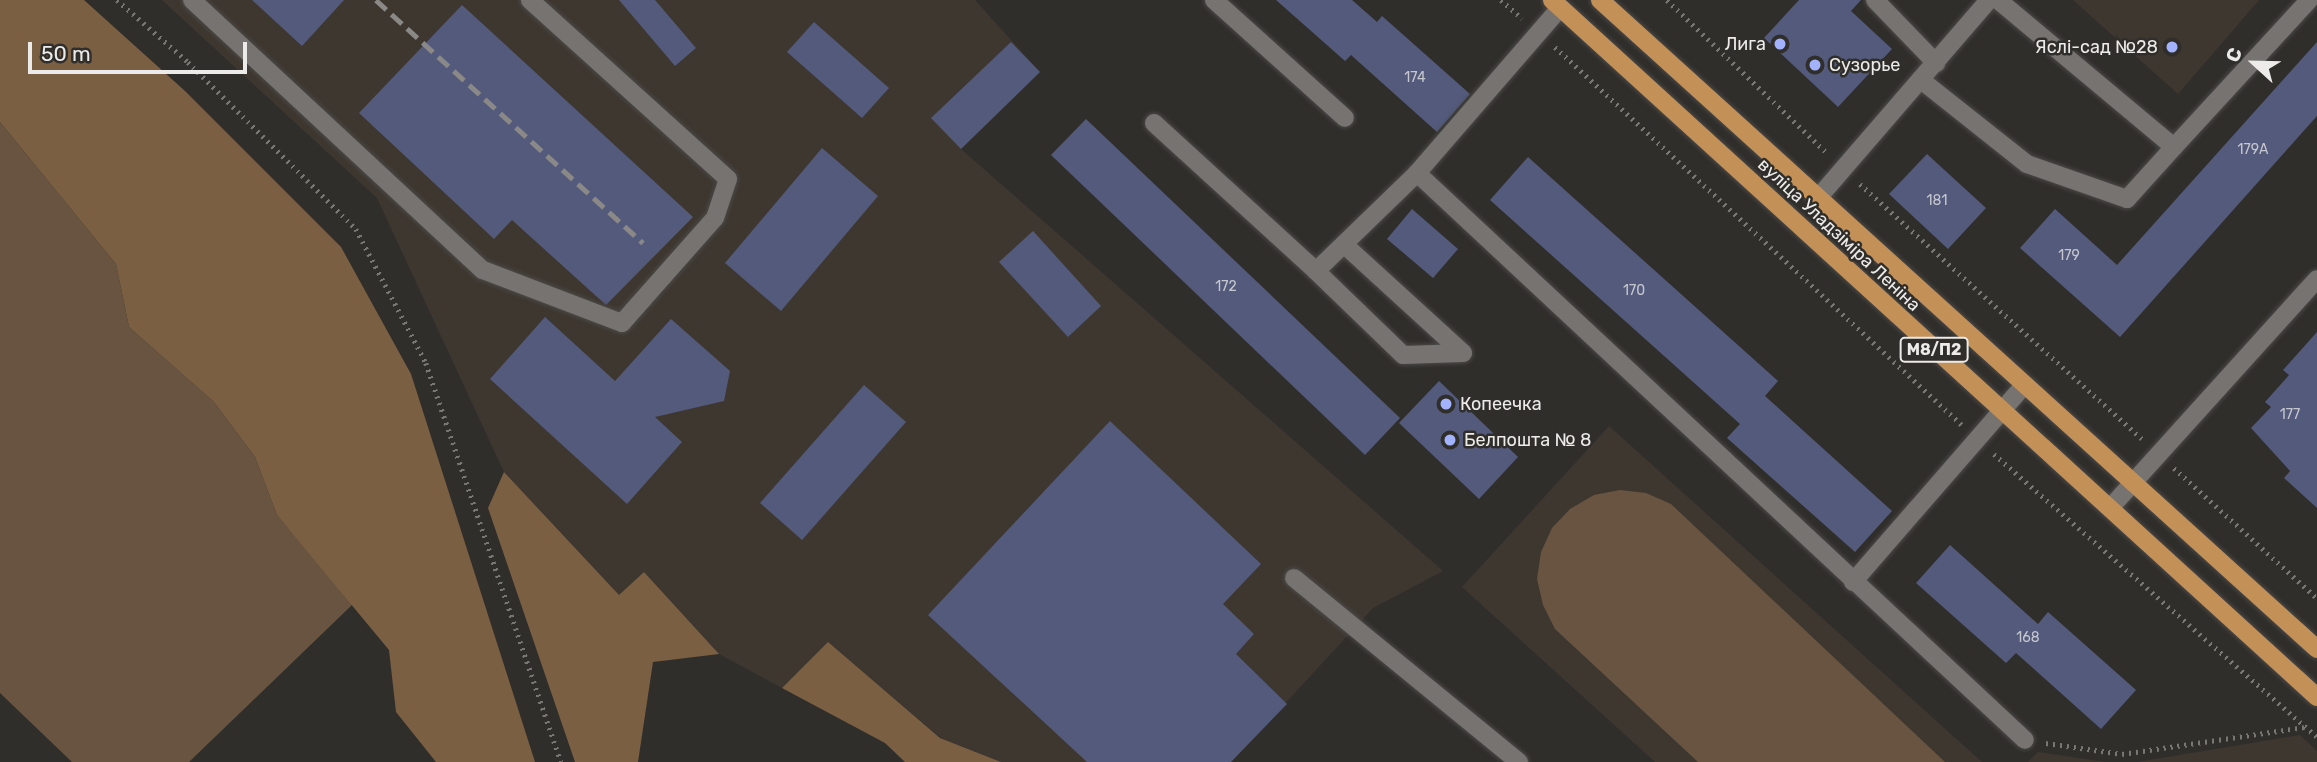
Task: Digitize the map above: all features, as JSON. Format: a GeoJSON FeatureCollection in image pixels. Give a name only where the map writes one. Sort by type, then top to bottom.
{"type":"FeatureCollection","features":[{"type":"Feature","properties":{"kind":"main road","name":"вуліца Уладзіміра Леніна"},"geometry":{"type":"LineString","coordinates":[[1600,0],[2024,386],[2135,481],[2317,649]]}},
{"type":"Feature","properties":{"kind":"main road","name":"вуліца Уладзіміра Леніна"},"geometry":{"type":"LineString","coordinates":[[1556,4],[2003,413],[2112,507],[2317,697]]}},
{"type":"Feature","properties":{"kind":"lane"},"geometry":{"type":"LineString","coordinates":[[192,0],[483,270],[622,323],[715,218],[727,179],[530,0]]}},
{"type":"Feature","properties":{"kind":"lane"},"geometry":{"type":"LineString","coordinates":[[1214,0],[1345,118]]}},
{"type":"Feature","properties":{"kind":"lane"},"geometry":{"type":"LineString","coordinates":[[1875,0],[1936,63]]}},
{"type":"Feature","properties":{"kind":"lane"},"geometry":{"type":"LineString","coordinates":[[1818,198],[1989,0]]}},
{"type":"Feature","properties":{"kind":"lane"},"geometry":{"type":"LineString","coordinates":[[1998,0],[2174,148]]}},
{"type":"Feature","properties":{"kind":"lane"},"geometry":{"type":"LineString","coordinates":[[1921,80],[2027,164],[2127,199],[2309,0]]}},
{"type":"Feature","properties":{"kind":"lane"},"geometry":{"type":"LineString","coordinates":[[1316,271],[1346,246],[1416,173],[1538,32],[1556,4]]}},
{"type":"Feature","properties":{"kind":"lane"},"geometry":{"type":"LineString","coordinates":[[1153,123],[1316,271],[1403,355],[1463,353],[1346,246]]}},
{"type":"Feature","properties":{"kind":"lane"},"geometry":{"type":"LineString","coordinates":[[1416,173],[2025,740]]}},
{"type":"Feature","properties":{"kind":"lane"},"geometry":{"type":"LineString","coordinates":[[2112,507],[2317,279]]}},
{"type":"Feature","properties":{"kind":"lane"},"geometry":{"type":"LineString","coordinates":[[1853,582],[2024,386]]}},
{"type":"Feature","properties":{"kind":"lane"},"geometry":{"type":"LineString","coordinates":[[1294,578],[1519,762]]}},
{"type":"Feature","properties":{"kind":"path"},"geometry":{"type":"LineString","coordinates":[[117,0],[188,62],[356,229],[426,363],[561,762]]}},
{"type":"Feature","properties":{"kind":"path"},"geometry":{"type":"LineString","coordinates":[[1501,0],[1978,440],[2317,737]]}},
{"type":"Feature","properties":{"kind":"path"},"geometry":{"type":"LineString","coordinates":[[1667,0],[1842,167],[2317,598]]}},
{"type":"Feature","properties":{"kind":"path"},"geometry":{"type":"LineString","coordinates":[[2025,740],[2122,754],[2305,726]]}},
{"type":"Feature","properties":{"kind":"shaded area"},"geometry":{"type":"Polygon","coordinates":[[[0,0],[84,0],[185,91],[341,247],[411,374],[535,762],[436,762],[396,712],[389,650],[277,515],[255,457],[214,402],[129,327],[116,264],[0,122],[0,0]]]}},
{"type":"Feature","properties":{"kind":"shaded area"},"geometry":{"type":"Polygon","coordinates":[[[162,0],[975,0],[1040,72],[961,149],[1443,571],[1373,608],[1231,762],[1001,762],[941,738],[828,643],[782,688],[719,654],[644,572],[619,595],[504,472],[377,198],[162,0]]]}},
{"type":"Feature","properties":{"kind":"shaded area","name":"Яслі-сад №28"},"geometry":{"type":"Polygon","coordinates":[[[2073,0],[2259,0],[2178,94],[2073,0]]]}},
{"type":"Feature","properties":{"kind":"shaded area"},"geometry":{"type":"Polygon","coordinates":[[[0,122],[116,264],[129,327],[214,402],[255,457],[277,515],[353,604],[189,762],[72,762],[0,693],[0,122]]]}},
{"type":"Feature","properties":{"kind":"shaded area"},"geometry":{"type":"Polygon","coordinates":[[[1609,426],[1982,762],[1655,762],[1462,587],[1609,426]]]}},
{"type":"Feature","properties":{"kind":"shaded area"},"geometry":{"type":"Polygon","coordinates":[[[504,472],[619,595],[644,572],[719,654],[653,662],[638,762],[575,762],[488,508],[504,472]]]}},
{"type":"Feature","properties":{"kind":"shaded area"},"geometry":{"type":"Polygon","coordinates":[[[1620,490],[1646,493],[1671,504],[1945,762],[1698,762],[1555,629],[1543,605],[1537,579],[1541,552],[1552,528],[1570,509],[1594,495],[1620,490]]]}},
{"type":"Feature","properties":{"kind":"shaded area"},"geometry":{"type":"Polygon","coordinates":[[[828,642],[940,738],[1001,762],[905,762],[885,743],[782,688],[828,642]]]}},
{"type":"Feature","properties":{"kind":"shaded area"},"geometry":{"type":"Polygon","coordinates":[[[2300,735],[2317,751],[2317,762],[2137,762],[2300,735]]]}},
{"type":"Feature","properties":{"kind":"shaded area"},"geometry":{"type":"Polygon","coordinates":[[[2038,752],[2105,762],[2028,762],[2038,752]]]}},
{"type":"Feature","properties":{"kind":"building"},"geometry":{"type":"Polygon","coordinates":[[[252,0],[344,0],[302,46],[252,0]]]}},
{"type":"Feature","properties":{"kind":"building"},"geometry":{"type":"Polygon","coordinates":[[[619,0],[655,0],[696,48],[675,66],[619,0]]]}},
{"type":"Feature","properties":{"kind":"building"},"geometry":{"type":"Polygon","coordinates":[[[1276,0],[1352,0],[1377,22],[1382,16],[1470,94],[1437,132],[1351,55],[1345,61],[1276,0]]]}},
{"type":"Feature","properties":{"kind":"building"},"geometry":{"type":"Polygon","coordinates":[[[1799,0],[1861,0],[1851,11],[1892,49],[1838,107],[1764,38],[1799,0]]]}},
{"type":"Feature","properties":{"kind":"building"},"geometry":{"type":"Polygon","coordinates":[[[462,5],[693,217],[606,305],[512,220],[494,239],[359,113],[462,5]]]}},
{"type":"Feature","properties":{"kind":"building"},"geometry":{"type":"Polygon","coordinates":[[[814,22],[889,88],[862,118],[787,52],[814,22]]]}},
{"type":"Feature","properties":{"kind":"building"},"geometry":{"type":"Polygon","coordinates":[[[1011,42],[1040,72],[961,149],[931,118],[1011,42]]]}},
{"type":"Feature","properties":{"kind":"building"},"geometry":{"type":"Polygon","coordinates":[[[2317,42],[2317,116],[2120,337],[2020,248],[2055,209],[2117,265],[2317,42]]]}},
{"type":"Feature","properties":{"kind":"building"},"geometry":{"type":"Polygon","coordinates":[[[1086,119],[1400,418],[1365,455],[1051,155],[1086,119]]]}},
{"type":"Feature","properties":{"kind":"building"},"geometry":{"type":"Polygon","coordinates":[[[822,148],[878,196],[781,311],[725,263],[822,148]]]}},
{"type":"Feature","properties":{"kind":"building"},"geometry":{"type":"Polygon","coordinates":[[[1927,154],[1986,208],[1948,249],[1889,194],[1927,154]]]}},
{"type":"Feature","properties":{"kind":"building"},"geometry":{"type":"Polygon","coordinates":[[[1528,157],[1778,381],[1765,396],[1892,511],[1855,552],[1727,438],[1740,424],[1490,200],[1528,157]]]}},
{"type":"Feature","properties":{"kind":"building"},"geometry":{"type":"Polygon","coordinates":[[[1412,209],[1458,249],[1433,278],[1387,239],[1412,209]]]}},
{"type":"Feature","properties":{"kind":"building"},"geometry":{"type":"Polygon","coordinates":[[[1033,231],[1101,306],[1068,337],[999,262],[1033,231]]]}},
{"type":"Feature","properties":{"kind":"building"},"geometry":{"type":"Polygon","coordinates":[[[545,317],[615,381],[671,319],[730,371],[724,401],[655,417],[682,442],[627,504],[490,379],[545,317]]]}},
{"type":"Feature","properties":{"kind":"building"},"geometry":{"type":"Polygon","coordinates":[[[2317,332],[2317,508],[2284,478],[2290,471],[2251,428],[2271,407],[2265,402],[2289,375],[2283,370],[2317,332]]]}},
{"type":"Feature","properties":{"kind":"building"},"geometry":{"type":"Polygon","coordinates":[[[1439,381],[1518,457],[1479,499],[1399,423],[1439,381]]]}},
{"type":"Feature","properties":{"kind":"building"},"geometry":{"type":"Polygon","coordinates":[[[864,385],[906,422],[802,540],[760,503],[864,385]]]}},
{"type":"Feature","properties":{"kind":"building"},"geometry":{"type":"Polygon","coordinates":[[[1110,421],[1261,564],[1223,604],[1254,634],[1236,654],[1287,704],[1231,762],[1087,762],[928,615],[1110,421]]]}},
{"type":"Feature","properties":{"kind":"building"},"geometry":{"type":"Polygon","coordinates":[[[1950,545],[2038,624],[2048,612],[2136,690],[2101,729],[2016,653],[2006,663],[1916,583],[1950,545]]]}},
{"type":"Feature","properties":{"kind":"railway"},"geometry":{"type":"LineString","coordinates":[[376,0],[643,243]]}},
{"type":"Feature","properties":{"kind":"place","name":"Лига"},"geometry":{"type":"Point","coordinates":[1780,44]}},
{"type":"Feature","properties":{"kind":"place","name":"Яслі-сад №28"},"geometry":{"type":"Point","coordinates":[2172,47]}},
{"type":"Feature","properties":{"kind":"place","name":"Сузорье"},"geometry":{"type":"Point","coordinates":[1815,65]}},
{"type":"Feature","properties":{"kind":"place","name":"Копеечка"},"geometry":{"type":"Point","coordinates":[1446,404]}},
{"type":"Feature","properties":{"kind":"place","name":"Белпошта № 8"},"geometry":{"type":"Point","coordinates":[1450,440]}}]}
